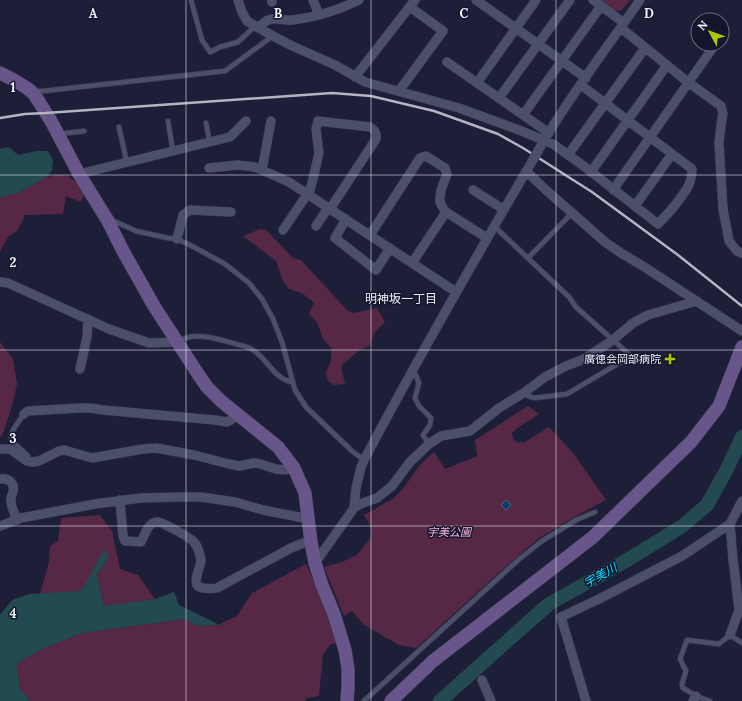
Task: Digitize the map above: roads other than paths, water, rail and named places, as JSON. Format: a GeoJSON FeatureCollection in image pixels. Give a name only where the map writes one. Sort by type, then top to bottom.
{"type":"FeatureCollection","features":[{"type":"Feature","properties":{"kind":"street"},"geometry":{"type":"LineString","coordinates":[[238,0],[242,12],[248,21],[256,27],[329,62],[364,82],[459,108],[545,139]]}},
{"type":"Feature","properties":{"kind":"street"},"geometry":{"type":"LineString","coordinates":[[313,0],[319,15]]}},
{"type":"Feature","properties":{"kind":"street"},"geometry":{"type":"LineString","coordinates":[[256,27],[268,20],[275,19],[291,21],[319,15],[345,7],[359,0]]}},
{"type":"Feature","properties":{"kind":"street"},"geometry":{"type":"LineString","coordinates":[[448,62],[523,115],[545,139],[591,172],[658,224],[687,189],[692,169],[605,103],[562,61],[476,0]]}},
{"type":"Feature","properties":{"kind":"street"},"geometry":{"type":"LineString","coordinates":[[477,83],[536,0]]}},
{"type":"Feature","properties":{"kind":"street"},"geometry":{"type":"LineString","coordinates":[[500,98],[570,0]]}},
{"type":"Feature","properties":{"kind":"street"},"geometry":{"type":"LineString","coordinates":[[593,0],[623,26],[645,48],[721,106],[723,114],[719,143],[723,209],[729,241],[737,251],[742,253]]}},
{"type":"Feature","properties":{"kind":"street"},"geometry":{"type":"LineString","coordinates":[[354,508],[356,488],[361,467],[412,369],[503,209],[545,139],[640,0]]}},
{"type":"Feature","properties":{"kind":"street"},"geometry":{"type":"LineString","coordinates":[[355,77],[413,3],[444,31],[399,91]]}},
{"type":"Feature","properties":{"kind":"street"},"geometry":{"type":"LineString","coordinates":[[523,115],[601,6]]}},
{"type":"Feature","properties":{"kind":"street"},"geometry":{"type":"LineString","coordinates":[[568,155],[645,48]]}},
{"type":"Feature","properties":{"kind":"street"},"geometry":{"type":"LineString","coordinates":[[613,190],[710,52]]}},
{"type":"Feature","properties":{"kind":"street"},"geometry":{"type":"LineString","coordinates":[[591,172],[667,65]]}},
{"type":"Feature","properties":{"kind":"street"},"geometry":{"type":"LineString","coordinates":[[0,73],[27,88],[41,105],[79,174],[108,221],[154,306],[207,387],[221,401],[278,448],[294,468],[305,493],[315,563],[334,614],[345,650],[348,669],[347,701]]}},
{"type":"Feature","properties":{"kind":"street"},"geometry":{"type":"LineString","coordinates":[[79,174],[230,137],[246,121]]}},
{"type":"Feature","properties":{"kind":"street"},"geometry":{"type":"LineString","coordinates":[[262,170],[271,121]]}},
{"type":"Feature","properties":{"kind":"street"},"geometry":{"type":"LineString","coordinates":[[283,230],[310,190],[318,153],[316,129],[318,121],[370,127],[377,135],[376,139],[316,226]]}},
{"type":"Feature","properties":{"kind":"street"},"geometry":{"type":"LineString","coordinates":[[634,206],[672,154]]}},
{"type":"Feature","properties":{"kind":"street"},"geometry":{"type":"LineString","coordinates":[[370,235],[420,158],[426,156],[445,168],[448,174],[440,196],[440,202],[446,212],[487,238]]}},
{"type":"Feature","properties":{"kind":"street"},"geometry":{"type":"LineString","coordinates":[[209,168],[238,165],[255,167],[288,182],[456,292]]}},
{"type":"Feature","properties":{"kind":"street"},"geometry":{"type":"LineString","coordinates":[[528,168],[546,190],[605,242],[742,331]]}},
{"type":"Feature","properties":{"kind":"street"},"geometry":{"type":"LineString","coordinates":[[473,190],[503,209]]}},
{"type":"Feature","properties":{"kind":"street"},"geometry":{"type":"LineString","coordinates":[[177,239],[183,215],[190,210],[231,212]]}},
{"type":"Feature","properties":{"kind":"street"},"geometry":{"type":"LineString","coordinates":[[412,263],[446,212]]}},
{"type":"Feature","properties":{"kind":"street"},"geometry":{"type":"LineString","coordinates":[[346,219],[334,238],[376,270],[390,248]]}},
{"type":"Feature","properties":{"kind":"street"},"geometry":{"type":"LineString","coordinates":[[0,282],[8,283],[109,328],[149,343],[178,342]]}},
{"type":"Feature","properties":{"kind":"street"},"geometry":{"type":"LineString","coordinates":[[315,563],[354,508],[360,504],[377,498],[392,486],[410,462],[428,444],[441,436],[470,431],[499,408],[525,392],[545,377],[584,359],[613,340],[633,323],[648,315],[697,301]]}},
{"type":"Feature","properties":{"kind":"street"},"geometry":{"type":"LineString","coordinates":[[80,369],[87,337],[88,319]]}},
{"type":"Feature","properties":{"kind":"street"},"geometry":{"type":"LineString","coordinates":[[391,701],[433,661],[593,538],[691,442],[718,406],[742,347]]}},
{"type":"Feature","properties":{"kind":"street"},"geometry":{"type":"LineString","coordinates":[[24,414],[28,411],[91,408],[227,422],[239,415]]}},
{"type":"Feature","properties":{"kind":"street"},"geometry":{"type":"LineString","coordinates":[[0,449],[10,449],[33,462],[64,450],[92,458],[156,448],[194,455],[239,466],[254,463],[276,469],[286,470],[294,468]]}},
{"type":"Feature","properties":{"kind":"street"},"geometry":{"type":"LineString","coordinates":[[0,480],[7,479],[11,482],[13,490],[11,502],[17,520]]}},
{"type":"Feature","properties":{"kind":"street"},"geometry":{"type":"LineString","coordinates":[[0,526],[22,518],[95,504],[141,498],[201,497],[235,502],[263,510],[309,519]]}},
{"type":"Feature","properties":{"kind":"street"},"geometry":{"type":"LineString","coordinates":[[120,500],[123,536],[125,541],[141,542],[150,525],[159,522],[185,535],[193,541],[197,546],[201,559],[196,579],[196,584],[198,586],[218,588],[291,548],[306,542],[311,542]]}},
{"type":"Feature","properties":{"kind":"street"},"geometry":{"type":"LineString","coordinates":[[586,701],[561,617],[600,599],[682,556],[730,524],[742,501]]}},
{"type":"Feature","properties":{"kind":"street"},"geometry":{"type":"LineString","coordinates":[[730,524],[733,560],[738,567],[739,610],[730,635]]}},
{"type":"Feature","properties":{"kind":"street"},"geometry":{"type":"LineString","coordinates":[[482,680],[491,701]]}},
{"type":"Feature","properties":{"kind":"lane"},"geometry":{"type":"LineString","coordinates":[[191,0],[202,40],[210,52],[220,47],[238,42],[256,27]]}},
{"type":"Feature","properties":{"kind":"lane"},"geometry":{"type":"LineString","coordinates":[[32,93],[45,90],[225,71],[270,38],[271,35]]}},
{"type":"Feature","properties":{"kind":"lane"},"geometry":{"type":"LineString","coordinates":[[168,121],[173,152]]}},
{"type":"Feature","properties":{"kind":"lane"},"geometry":{"type":"LineString","coordinates":[[206,123],[210,143]]}},
{"type":"Feature","properties":{"kind":"lane"},"geometry":{"type":"LineString","coordinates":[[120,127],[127,163]]}},
{"type":"Feature","properties":{"kind":"lane"},"geometry":{"type":"LineString","coordinates":[[58,134],[84,131]]}},
{"type":"Feature","properties":{"kind":"lane"},"geometry":{"type":"LineString","coordinates":[[528,258],[572,213]]}},
{"type":"Feature","properties":{"kind":"lane"},"geometry":{"type":"LineString","coordinates":[[108,221],[114,221],[136,231],[177,239],[225,264],[249,283],[262,298],[273,319],[280,336],[295,390],[306,407],[352,451],[364,460]]}},
{"type":"Feature","properties":{"kind":"lane"},"geometry":{"type":"LineString","coordinates":[[494,226],[569,297],[576,307],[631,356],[567,394],[534,398],[528,396],[525,392]]}},
{"type":"Feature","properties":{"kind":"lane"},"geometry":{"type":"LineString","coordinates":[[178,342],[183,339],[193,337],[205,337],[220,339],[246,347],[254,350],[282,378],[289,382],[293,382]]}},
{"type":"Feature","properties":{"kind":"lane"},"geometry":{"type":"LineString","coordinates":[[412,369],[419,383],[415,398],[420,406],[432,418],[430,425],[423,435],[428,444]]}},
{"type":"Feature","properties":{"kind":"lane"},"geometry":{"type":"LineString","coordinates":[[24,414],[12,432],[11,437],[12,441],[28,456],[29,461]]}},
{"type":"Feature","properties":{"kind":"lane"},"geometry":{"type":"LineString","coordinates":[[364,701],[523,556],[559,530],[576,520],[595,512]]}},
{"type":"Feature","properties":{"kind":"lane"},"geometry":{"type":"LineString","coordinates":[[710,701],[694,698],[683,688],[682,684],[686,671],[680,660],[687,640],[719,644],[730,635],[742,643]]}},
{"type":"Feature","properties":{"kind":"waterway","name":"宇美川"},"geometry":{"type":"LineString","coordinates":[[440,701],[549,604],[624,562],[681,527],[707,505],[726,471],[742,437]]}},
{"type":"Feature","properties":{"kind":"railway"},"geometry":{"type":"LineString","coordinates":[[0,118],[25,114],[332,93],[371,96],[434,111],[498,134],[523,148],[592,192],[678,255],[742,306]]}},
{"type":"Feature","properties":{"kind":"place","name":"廣徳会岡部病院"},"geometry":{"type":"Point","coordinates":[670,359]}},
{"type":"Feature","properties":{"kind":"district","name":"明神坂一丁目"},"geometry":{"type":"Point","coordinates":[401,298]}},
{"type":"Feature","properties":{"kind":"park label","name":"宇美公園"},"geometry":{"type":"Point","coordinates":[449,532]}}]}
